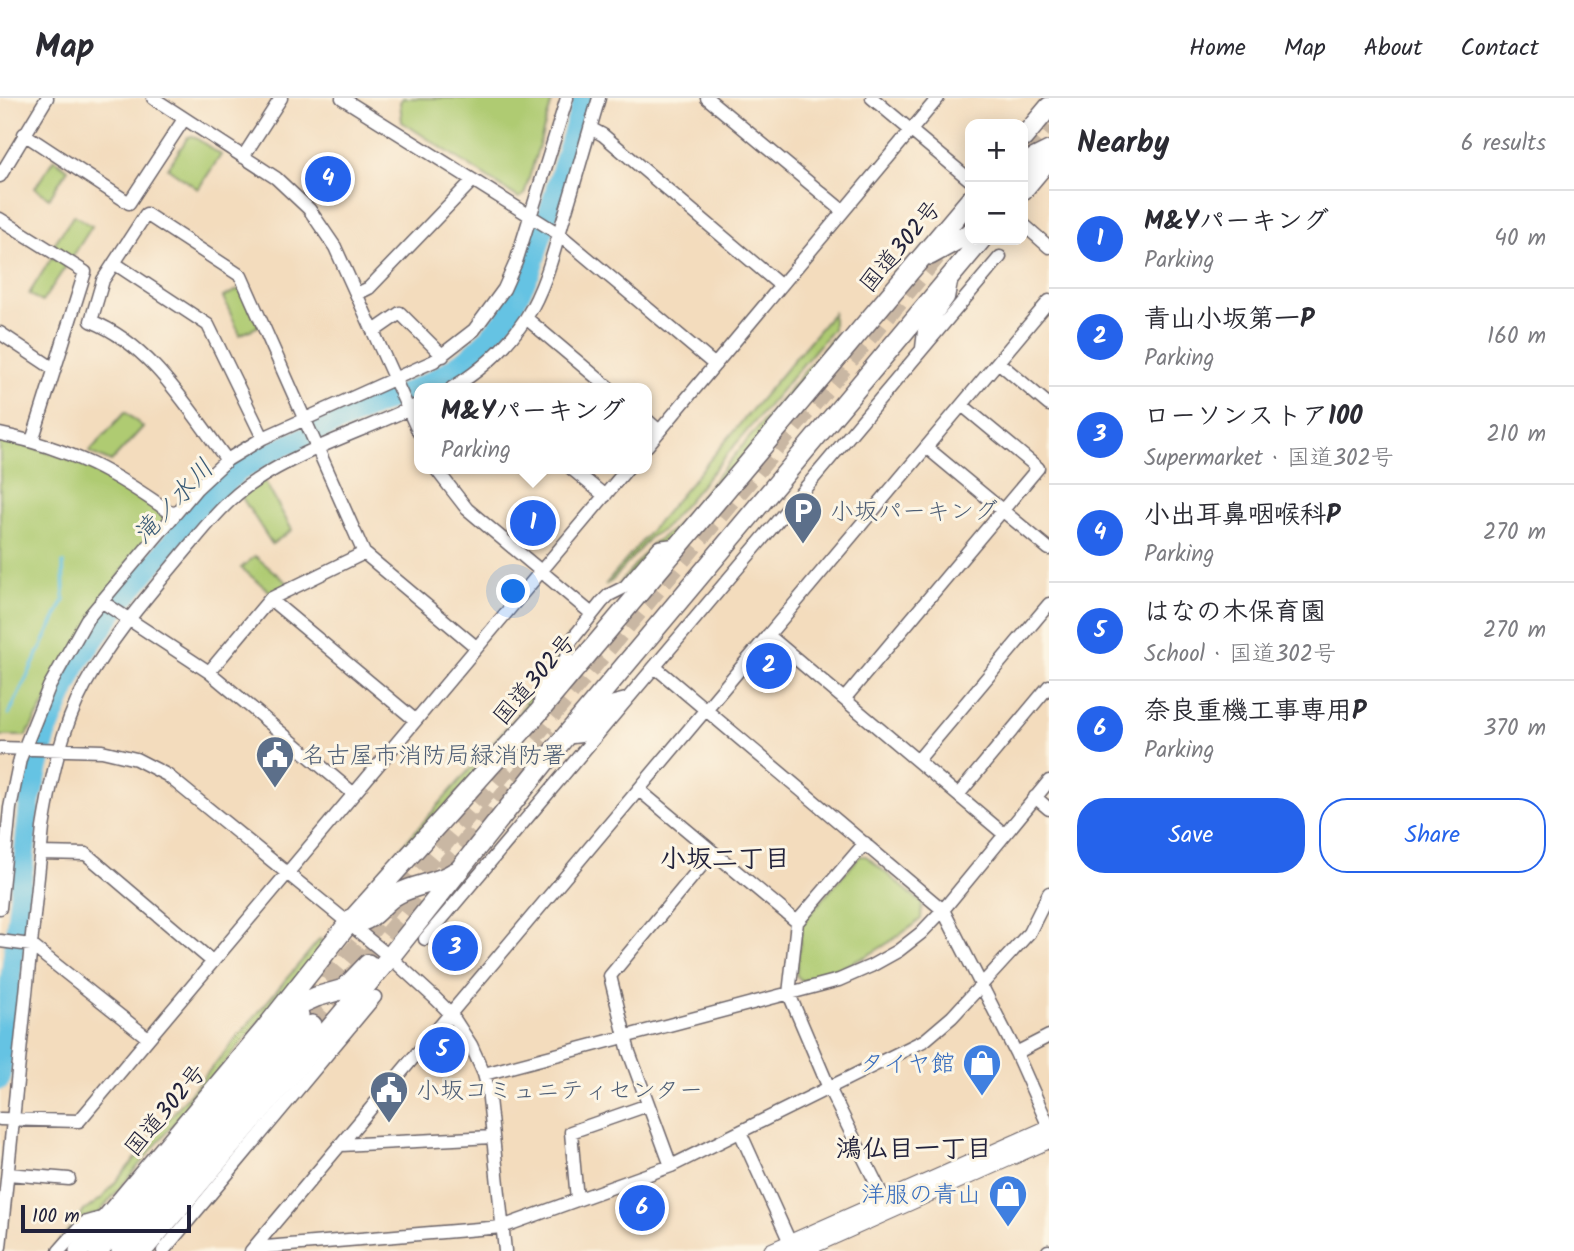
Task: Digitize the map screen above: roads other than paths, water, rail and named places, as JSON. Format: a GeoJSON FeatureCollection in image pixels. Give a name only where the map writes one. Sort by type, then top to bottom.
{"type":"FeatureCollection","features":[{"type":"Feature","properties":{"kind":"highway"},"geometry":{"type":"LineString","coordinates":[[1028,132],[1049,107]]}},
{"type":"Feature","properties":{"kind":"highway"},"geometry":{"type":"LineString","coordinates":[[1028,161],[1049,150]]}},
{"type":"Feature","properties":{"kind":"highway"},"geometry":{"type":"LineString","coordinates":[[1028,184],[1049,159]]}},
{"type":"Feature","properties":{"kind":"highway","name":"国道302号"},"geometry":{"type":"LineString","coordinates":[[79,1251],[265,1029],[348,924],[538,713],[965,206]]}},
{"type":"Feature","properties":{"kind":"highway"},"geometry":{"type":"LineString","coordinates":[[913,269],[934,252],[965,236]]}},
{"type":"Feature","properties":{"kind":"highway"},"geometry":{"type":"LineString","coordinates":[[121,1251],[157,1220],[319,1028],[390,957],[564,738],[977,245]]}},
{"type":"Feature","properties":{"kind":"highway"},"geometry":{"type":"LineString","coordinates":[[348,924],[364,922],[398,894],[444,879],[461,867]]}},
{"type":"Feature","properties":{"kind":"highway"},"geometry":{"type":"LineString","coordinates":[[265,1029],[298,1005],[344,989],[368,964],[390,957]]}},
{"type":"Feature","properties":{"kind":"highway"},"geometry":{"type":"LineString","coordinates":[[98,1251],[157,1220]]}},
{"type":"Feature","properties":{"kind":"highway"},"geometry":{"type":"LineString","coordinates":[[142,1251],[157,1220]]}},
{"type":"Feature","properties":{"kind":"main road"},"geometry":{"type":"LineString","coordinates":[[794,1248],[885,1201],[1049,1127]]}},
{"type":"Feature","properties":{"kind":"main road"},"geometry":{"type":"LineString","coordinates":[[772,1251],[794,1248],[1049,1140]]}},
{"type":"Feature","properties":{"kind":"street"},"geometry":{"type":"LineString","coordinates":[[0,176],[47,98]]}},
{"type":"Feature","properties":{"kind":"street"},"geometry":{"type":"LineString","coordinates":[[153,98],[276,178],[309,209],[335,247],[414,420]]}},
{"type":"Feature","properties":{"kind":"street"},"geometry":{"type":"LineString","coordinates":[[243,157],[281,98]]}},
{"type":"Feature","properties":{"kind":"street"},"geometry":{"type":"LineString","coordinates":[[342,98],[545,225],[715,365]]}},
{"type":"Feature","properties":{"kind":"street"},"geometry":{"type":"LineString","coordinates":[[460,383],[495,355],[526,318],[540,291],[545,225],[568,98]]}},
{"type":"Feature","properties":{"kind":"street"},"geometry":{"type":"LineString","coordinates":[[417,383],[443,356],[474,330],[505,289],[545,225],[590,128],[599,98]]}},
{"type":"Feature","properties":{"kind":"street"},"geometry":{"type":"LineString","coordinates":[[707,98],[843,211]]}},
{"type":"Feature","properties":{"kind":"street"},"geometry":{"type":"LineString","coordinates":[[872,98],[965,176]]}},
{"type":"Feature","properties":{"kind":"street"},"geometry":{"type":"LineString","coordinates":[[652,440],[938,98]]}},
{"type":"Feature","properties":{"kind":"street"},"geometry":{"type":"LineString","coordinates":[[24,134],[129,203],[184,119]]}},
{"type":"Feature","properties":{"kind":"street"},"geometry":{"type":"LineString","coordinates":[[590,128],[603,135],[781,286]]}},
{"type":"Feature","properties":{"kind":"street"},"geometry":{"type":"LineString","coordinates":[[357,295],[369,288],[473,180]]}},
{"type":"Feature","properties":{"kind":"street"},"geometry":{"type":"LineString","coordinates":[[227,460],[139,350],[110,329],[91,321],[103,280],[146,214],[241,276],[364,553],[476,647]]}},
{"type":"Feature","properties":{"kind":"street"},"geometry":{"type":"LineString","coordinates":[[0,219],[85,272],[32,441]]}},
{"type":"Feature","properties":{"kind":"street"},"geometry":{"type":"LineString","coordinates":[[1028,228],[1049,247]]}},
{"type":"Feature","properties":{"kind":"street"},"geometry":{"type":"LineString","coordinates":[[425,940],[1000,257]]}},
{"type":"Feature","properties":{"kind":"street"},"geometry":{"type":"LineString","coordinates":[[114,263],[208,325],[263,438]]}},
{"type":"Feature","properties":{"kind":"street"},"geometry":{"type":"LineString","coordinates":[[922,349],[924,331],[948,298],[952,275]]}},
{"type":"Feature","properties":{"kind":"street"},"geometry":{"type":"LineString","coordinates":[[253,1250],[1049,301]]}},
{"type":"Feature","properties":{"kind":"street"},"geometry":{"type":"LineString","coordinates":[[374,331],[400,313],[443,356]]}},
{"type":"Feature","properties":{"kind":"street"},"geometry":{"type":"LineString","coordinates":[[526,318],[603,383]]}},
{"type":"Feature","properties":{"kind":"street"},"geometry":{"type":"LineString","coordinates":[[0,333],[54,369]]}},
{"type":"Feature","properties":{"kind":"street"},"geometry":{"type":"LineString","coordinates":[[998,362],[1049,405]]}},
{"type":"Feature","properties":{"kind":"street"},"geometry":{"type":"LineString","coordinates":[[469,378],[474,383]]}},
{"type":"Feature","properties":{"kind":"street"},"geometry":{"type":"LineString","coordinates":[[0,908],[3,851],[10,808],[42,749],[84,687],[114,611],[174,515],[197,488],[227,460],[263,438],[311,435],[405,396]]}},
{"type":"Feature","properties":{"kind":"street"},"geometry":{"type":"LineString","coordinates":[[0,1247],[8,1174],[5,1119],[15,942],[41,853],[46,809],[42,701],[87,619],[114,611],[226,504],[252,482],[274,469],[311,435],[405,396]]}},
{"type":"Feature","properties":{"kind":"street"},"geometry":{"type":"LineString","coordinates":[[845,698],[1038,468],[962,405]]}},
{"type":"Feature","properties":{"kind":"street"},"geometry":{"type":"LineString","coordinates":[[652,425],[659,431]]}},
{"type":"Feature","properties":{"kind":"street"},"geometry":{"type":"LineString","coordinates":[[0,434],[32,441],[98,466],[131,484],[174,515]]}},
{"type":"Feature","properties":{"kind":"street"},"geometry":{"type":"LineString","coordinates":[[926,446],[1049,549]]}},
{"type":"Feature","properties":{"kind":"street"},"geometry":{"type":"LineString","coordinates":[[440,474],[467,509],[592,614]]}},
{"type":"Feature","properties":{"kind":"street"},"geometry":{"type":"LineString","coordinates":[[578,474],[604,496]]}},
{"type":"Feature","properties":{"kind":"street"},"geometry":{"type":"LineString","coordinates":[[5,1119],[79,1121],[623,474]]}},
{"type":"Feature","properties":{"kind":"street"},"geometry":{"type":"LineString","coordinates":[[538,713],[542,687],[567,657],[570,642],[592,614],[609,595],[625,587],[659,547],[681,544]]}},
{"type":"Feature","properties":{"kind":"street"},"geometry":{"type":"LineString","coordinates":[[209,672],[270,600],[364,553]]}},
{"type":"Feature","properties":{"kind":"street"},"geometry":{"type":"LineString","coordinates":[[270,600],[415,720]]}},
{"type":"Feature","properties":{"kind":"street"},"geometry":{"type":"LineString","coordinates":[[918,760],[1049,604]]}},
{"type":"Feature","properties":{"kind":"street"},"geometry":{"type":"LineString","coordinates":[[114,611],[209,672],[354,794]]}},
{"type":"Feature","properties":{"kind":"street"},"geometry":{"type":"LineString","coordinates":[[768,635],[1004,834]]}},
{"type":"Feature","properties":{"kind":"street"},"geometry":{"type":"LineString","coordinates":[[655,667],[943,910],[1016,1053],[1049,1127]]}},
{"type":"Feature","properties":{"kind":"street"},"geometry":{"type":"LineString","coordinates":[[958,795],[1049,686]]}},
{"type":"Feature","properties":{"kind":"street"},"geometry":{"type":"LineString","coordinates":[[564,738],[581,736],[610,704],[627,699]]}},
{"type":"Feature","properties":{"kind":"street"},"geometry":{"type":"LineString","coordinates":[[0,748],[113,753],[148,764],[183,785],[390,957],[451,1014],[471,1045],[484,1074],[505,1251]]}},
{"type":"Feature","properties":{"kind":"street"},"geometry":{"type":"LineString","coordinates":[[484,1074],[789,994],[839,980],[872,966],[913,939],[943,910],[1049,781]]}},
{"type":"Feature","properties":{"kind":"street"},"geometry":{"type":"LineString","coordinates":[[639,790],[797,922]]}},
{"type":"Feature","properties":{"kind":"street"},"geometry":{"type":"LineString","coordinates":[[1035,797],[1049,809]]}},
{"type":"Feature","properties":{"kind":"street"},"geometry":{"type":"LineString","coordinates":[[865,843],[797,922],[789,994],[829,1088],[885,1201]]}},
{"type":"Feature","properties":{"kind":"street"},"geometry":{"type":"LineString","coordinates":[[671,1166],[625,1037],[610,976],[713,852]]}},
{"type":"Feature","properties":{"kind":"street"},"geometry":{"type":"LineString","coordinates":[[41,853],[86,854],[213,962]]}},
{"type":"Feature","properties":{"kind":"street"},"geometry":{"type":"LineString","coordinates":[[253,1250],[502,1227],[671,1166],[925,1040],[951,1017],[1029,933],[1049,893]]}},
{"type":"Feature","properties":{"kind":"street"},"geometry":{"type":"LineString","coordinates":[[15,942],[148,1038]]}},
{"type":"Feature","properties":{"kind":"street"},"geometry":{"type":"LineString","coordinates":[[163,1251],[157,1220],[319,1028],[375,997]]}},
{"type":"Feature","properties":{"kind":"street"},"geometry":{"type":"LineString","coordinates":[[1016,1053],[1049,1036]]}},
{"type":"Feature","properties":{"kind":"street"},"geometry":{"type":"LineString","coordinates":[[578,1200],[571,1132],[648,1105]]}},
{"type":"Feature","properties":{"kind":"street"},"geometry":{"type":"LineString","coordinates":[[740,1132],[794,1248]]}},
{"type":"Feature","properties":{"kind":"street"},"geometry":{"type":"LineString","coordinates":[[341,1145],[492,1137]]}},
{"type":"Feature","properties":{"kind":"street"},"geometry":{"type":"LineString","coordinates":[[8,1174],[69,1180]]}},
{"type":"Feature","properties":{"kind":"street"},"geometry":{"type":"LineString","coordinates":[[59,1251],[84,1223],[108,1216]]}},
{"type":"Feature","properties":{"kind":"waterway","name":"滝ノ水川"},"geometry":{"type":"LineString","coordinates":[[428,383],[467,359],[509,314],[531,270],[584,98]]}},
{"type":"Feature","properties":{"kind":"waterway","name":"滝ノ水川"},"geometry":{"type":"LineString","coordinates":[[0,1079],[30,801],[47,732],[76,665],[120,603],[207,500],[238,472],[269,453],[414,389]]}},
{"type":"Feature","properties":{"kind":"waterway"},"geometry":{"type":"LineString","coordinates":[[9,714],[64,600],[63,563]]}},
{"type":"Feature","properties":{"kind":"tunnel"},"geometry":{"type":"LineString","coordinates":[[1028,147],[1047,124]]}},
{"type":"Feature","properties":{"kind":"tunnel"},"geometry":{"type":"LineString","coordinates":[[309,1004],[965,222]]}},
{"type":"Feature","properties":{"kind":"tunnel"},"geometry":{"type":"LineString","coordinates":[[312,1025],[556,734]]}},
{"type":"Feature","properties":{"kind":"place","name":"小出耳鼻咽喉科P"},"geometry":{"type":"Point","coordinates":[328,179]}},
{"type":"Feature","properties":{"kind":"place","name":"M&Yパーキング"},"geometry":{"type":"Point","coordinates":[533,523]}},
{"type":"Feature","properties":{"kind":"place","name":"小坂パーキング"},"geometry":{"type":"Point","coordinates":[803,545]}},
{"type":"Feature","properties":{"kind":"place","name":"青山小坂第一P"},"geometry":{"type":"Point","coordinates":[769,666]}},
{"type":"Feature","properties":{"kind":"place","name":"名古屋市消防局緑消防署"},"geometry":{"type":"Point","coordinates":[275,789]}},
{"type":"Feature","properties":{"kind":"place","name":"ローソンストア100"},"geometry":{"type":"Point","coordinates":[455,948]}},
{"type":"Feature","properties":{"kind":"place","name":"はなの木保育園"},"geometry":{"type":"Point","coordinates":[442,1050]}},
{"type":"Feature","properties":{"kind":"place","name":"タイヤ館"},"geometry":{"type":"Point","coordinates":[982,1097]}},
{"type":"Feature","properties":{"kind":"place","name":"小坂コミュニティセンター"},"geometry":{"type":"Point","coordinates":[389,1124]}},
{"type":"Feature","properties":{"kind":"place","name":"奈良重機工事専用P"},"geometry":{"type":"Point","coordinates":[642,1208]}},
{"type":"Feature","properties":{"kind":"place","name":"洋服の青山"},"geometry":{"type":"Point","coordinates":[1008,1228]}},
{"type":"Feature","properties":{"kind":"district","name":"小坂二丁目"},"geometry":{"type":"Point","coordinates":[725,858]}},
{"type":"Feature","properties":{"kind":"district","name":"鴻仏目一丁目"},"geometry":{"type":"Point","coordinates":[914,1148]}}]}
